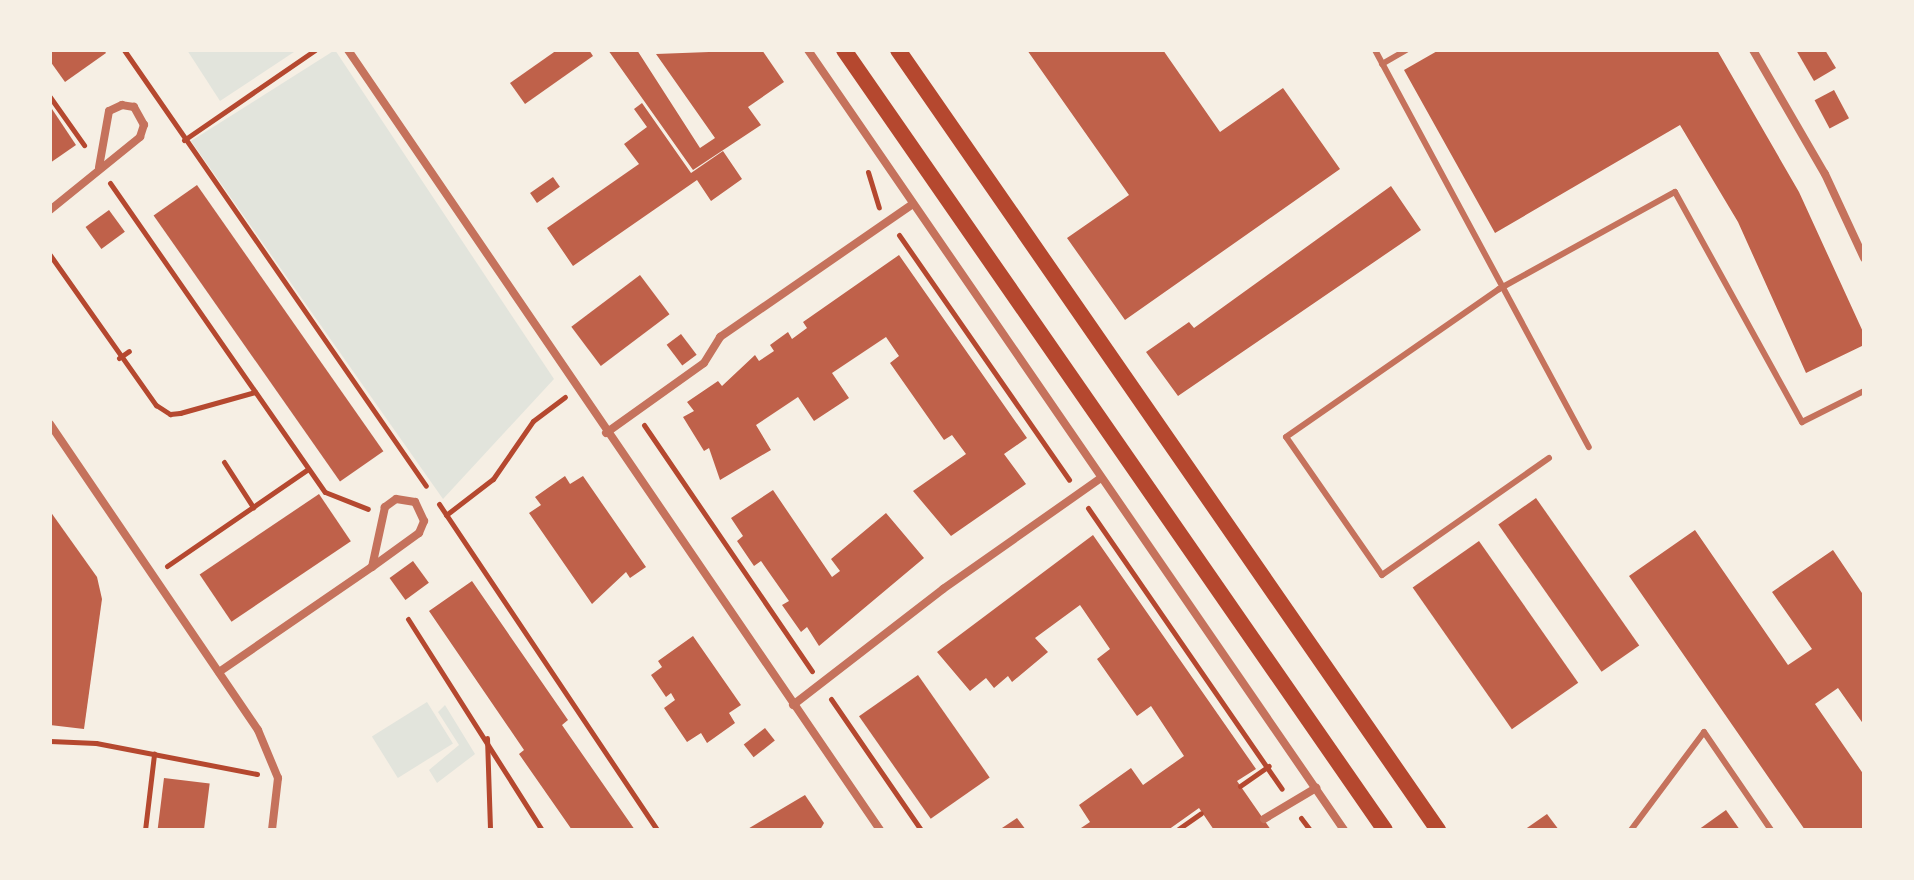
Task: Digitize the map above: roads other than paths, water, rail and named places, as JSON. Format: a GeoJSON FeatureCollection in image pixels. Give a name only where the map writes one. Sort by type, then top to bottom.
{"type":"FeatureCollection","features":[{"type":"Feature","properties":{"kind":"main road"},"geometry":{"type":"LineString","coordinates":[[844,50],[1385,830]]}},
{"type":"Feature","properties":{"kind":"main road"},"geometry":{"type":"LineString","coordinates":[[898,50],[1438,830]]}},
{"type":"Feature","properties":{"kind":"street"},"geometry":{"type":"LineString","coordinates":[[348,50],[606,433],[880,830]]}},
{"type":"Feature","properties":{"kind":"street"},"geometry":{"type":"LineString","coordinates":[[808,50],[1344,830]]}},
{"type":"Feature","properties":{"kind":"street"},"geometry":{"type":"LineString","coordinates":[[1753,50],[1825,174],[1864,258]]}},
{"type":"Feature","properties":{"kind":"street"},"geometry":{"type":"LineString","coordinates":[[50,210],[87,183],[99,167],[140,137],[144,125],[134,107],[122,105],[109,111],[99,167]]}},
{"type":"Feature","properties":{"kind":"street"},"geometry":{"type":"LineString","coordinates":[[606,433],[704,363],[720,337],[913,204]]}},
{"type":"Feature","properties":{"kind":"street"},"geometry":{"type":"LineString","coordinates":[[50,424],[258,730],[278,778],[272,830]]}},
{"type":"Feature","properties":{"kind":"street"},"geometry":{"type":"LineString","coordinates":[[793,705],[1101,478]]}},
{"type":"Feature","properties":{"kind":"street"},"geometry":{"type":"LineString","coordinates":[[219,672],[372,567],[419,533],[424,521],[410,499],[391,502],[382,514],[372,567]]}},
{"type":"Feature","properties":{"kind":"street"},"geometry":{"type":"LineString","coordinates":[[1264,819],[1316,788]]}},
{"type":"Feature","properties":{"kind":"lane"},"geometry":{"type":"LineString","coordinates":[[1375,50],[1499,289],[1589,447]]}},
{"type":"Feature","properties":{"kind":"lane"},"geometry":{"type":"LineString","coordinates":[[1382,64],[1406,50]]}},
{"type":"Feature","properties":{"kind":"lane"},"geometry":{"type":"LineString","coordinates":[[1549,458],[1382,575],[1286,437],[1499,289],[1675,192],[1802,422],[1864,391]]}},
{"type":"Feature","properties":{"kind":"lane"},"geometry":{"type":"LineString","coordinates":[[1631,830],[1704,732],[1771,830]]}}]}
